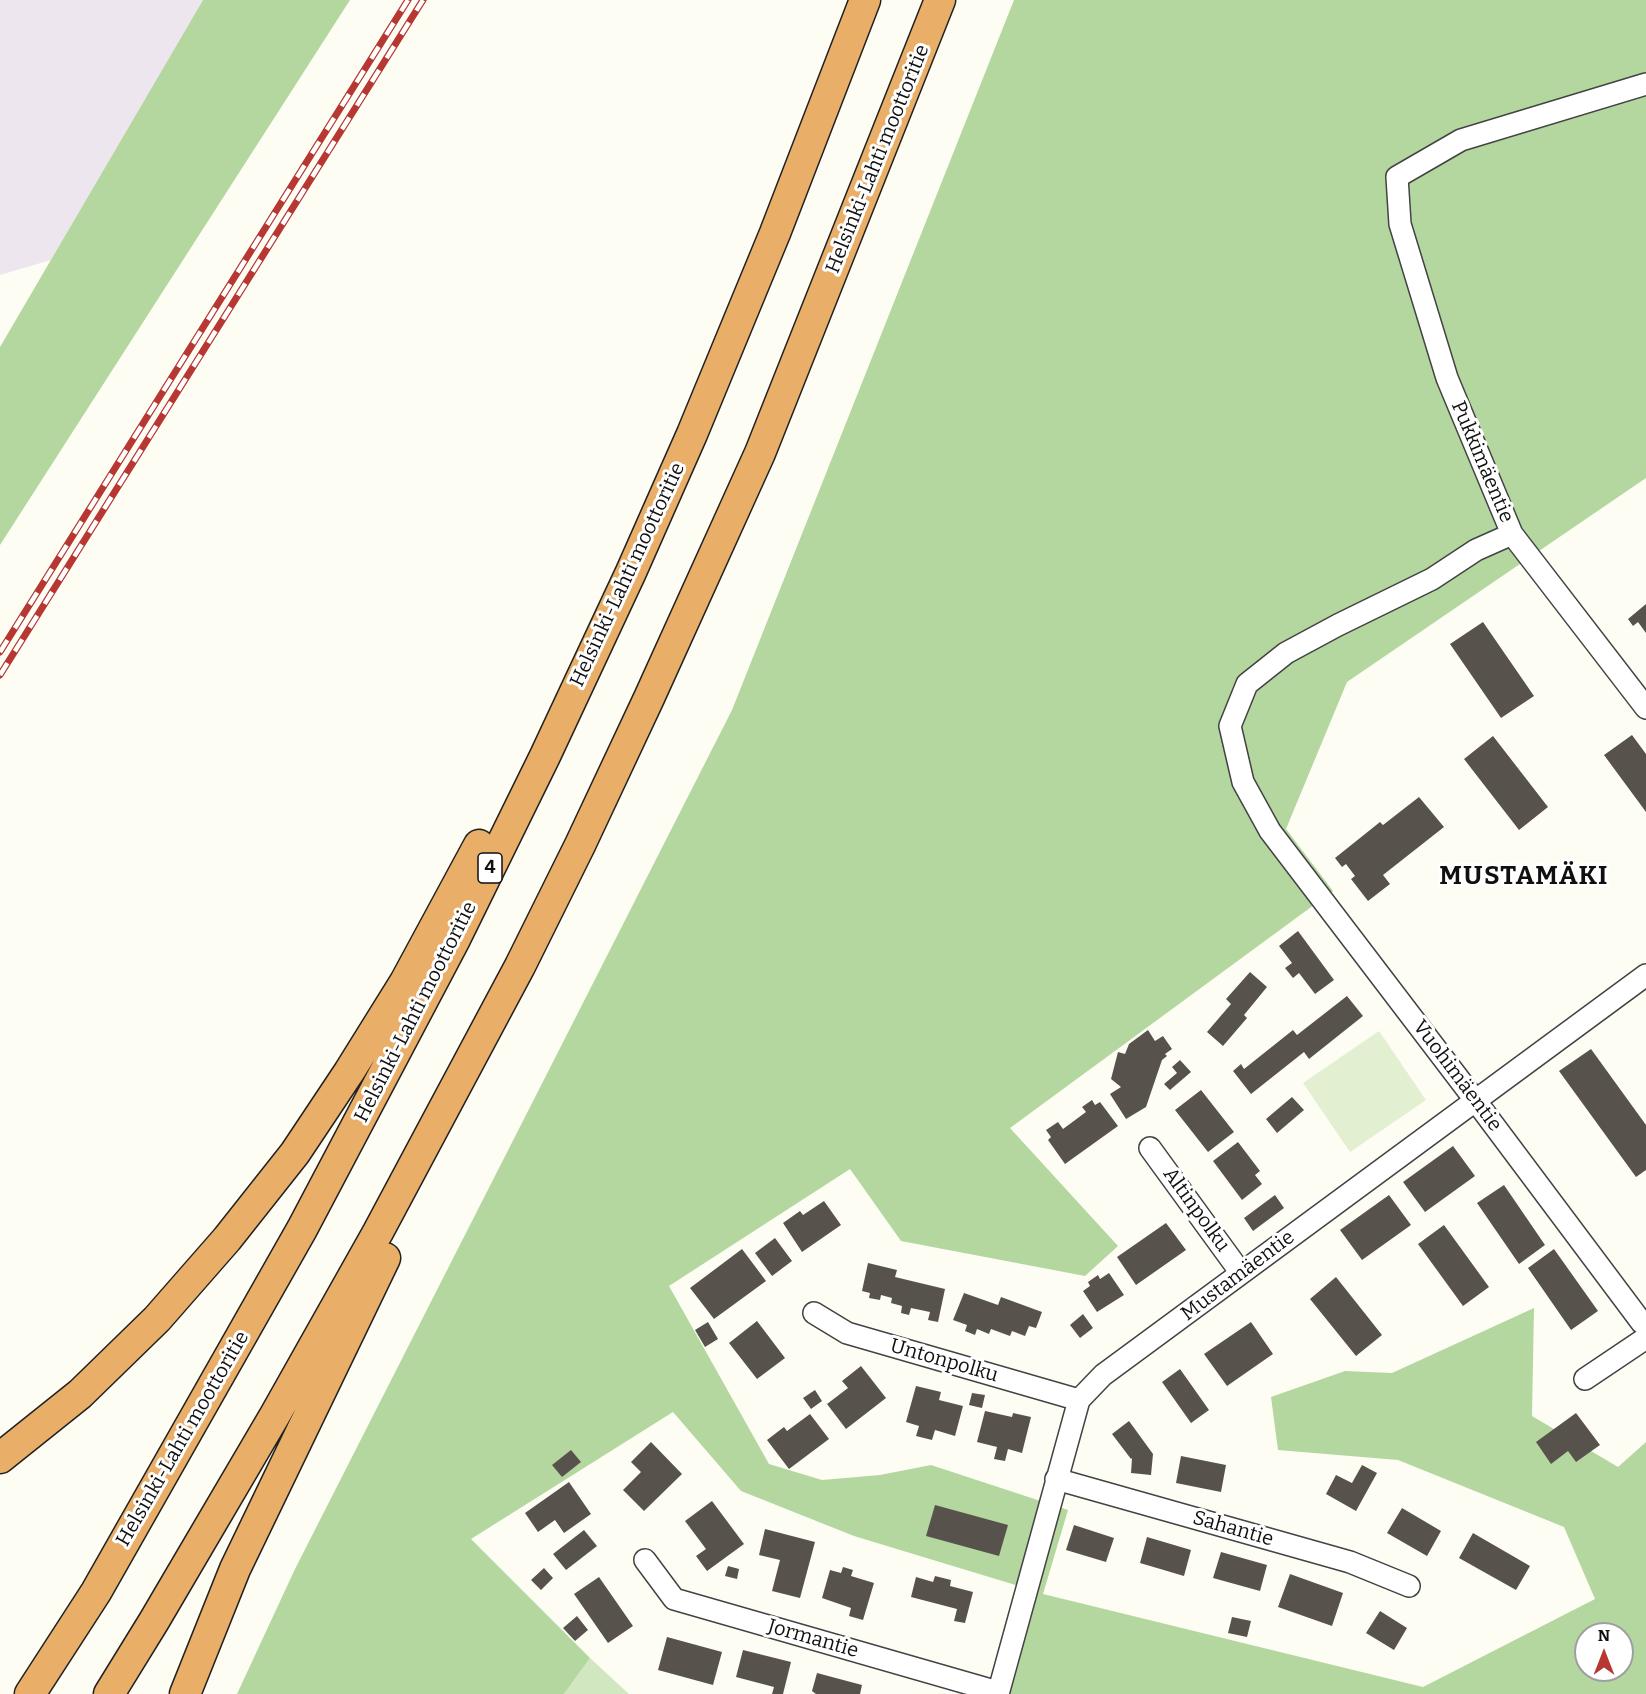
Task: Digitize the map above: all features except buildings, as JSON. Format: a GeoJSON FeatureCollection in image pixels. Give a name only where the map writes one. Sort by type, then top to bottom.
{"type":"FeatureCollection","features":[{"type":"Feature","properties":{"kind":"highway","name":"Helsinki-Lahti moottoritie"},"geometry":{"type":"LineString","coordinates":[[30,1694],[96,1592],[302,1229],[455,939],[545,756],[692,434],[779,222],[865,0]]}},
{"type":"Feature","properties":{"kind":"highway","name":"Helsinki-Lahti moottoritie"},"geometry":{"type":"LineString","coordinates":[[109,1694],[196,1549],[372,1242],[520,966],[650,698],[759,453],[940,0]]}},
{"type":"Feature","properties":{"kind":"highway"},"geometry":{"type":"LineString","coordinates":[[0,1458],[80,1394],[158,1319],[227,1239],[295,1153],[405,982],[498,811],[545,756]]}},
{"type":"Feature","properties":{"kind":"highway"},"geometry":{"type":"LineString","coordinates":[[185,1694],[235,1569],[398,1231],[520,966]]}},
{"type":"Feature","properties":{"kind":"street","name":"Pukkimäentie"},"geometry":{"type":"LineString","coordinates":[[1646,84],[1461,140],[1397,177],[1400,224],[1447,378],[1512,534],[1646,708]]}},
{"type":"Feature","properties":{"kind":"street","name":"Vuohimäentie"},"geometry":{"type":"LineString","coordinates":[[1512,534],[1476,550],[1432,579],[1286,653],[1247,684],[1230,726],[1243,782],[1270,831],[1475,1100],[1644,1330]]}},
{"type":"Feature","properties":{"kind":"street","name":"Mustamäentie"},"geometry":{"type":"LineString","coordinates":[[998,1693],[1079,1400],[1103,1375],[1646,975]]}},
{"type":"Feature","properties":{"kind":"street","name":"Altinpolku"},"geometry":{"type":"LineString","coordinates":[[1150,1148],[1242,1273]]}},
{"type":"Feature","properties":{"kind":"street","name":"Untonpolku"},"geometry":{"type":"LineString","coordinates":[[814,1313],[847,1333],[1079,1400]]}},
{"type":"Feature","properties":{"kind":"street"},"geometry":{"type":"LineString","coordinates":[[1585,1379],[1644,1330]]}},
{"type":"Feature","properties":{"kind":"street","name":"Sahantie"},"geometry":{"type":"LineString","coordinates":[[1056,1479],[1350,1562],[1409,1586]]}},
{"type":"Feature","properties":{"kind":"street","name":"Jormantie"},"geometry":{"type":"LineString","coordinates":[[645,1560],[674,1599],[998,1693]]}},
{"type":"Feature","properties":{"kind":"shaded area"},"geometry":{"type":"Polygon","coordinates":[[[0,0],[203,0],[51,260],[0,275],[0,0]]]}},
{"type":"Feature","properties":{"kind":"green space"},"geometry":{"type":"Polygon","coordinates":[[[203,0],[350,0],[0,545],[0,347],[203,0]]]}},
{"type":"Feature","properties":{"kind":"green space"},"geometry":{"type":"Polygon","coordinates":[[[1014,0],[1646,0],[1646,478],[1347,682],[1286,829],[1333,891],[1010,1128],[1118,1246],[1085,1276],[901,1241],[850,1169],[669,1286],[769,1464],[822,1480],[880,1475],[931,1465],[1068,1510],[1043,1594],[1423,1687],[1595,1599],[1564,1527],[1398,1460],[1278,1450],[1271,1397],[1345,1371],[1392,1373],[1534,1308],[1532,1416],[1618,1467],[1646,1442],[1646,1694],[1008,1694],[1032,1590],[854,1536],[741,1491],[673,1412],[471,1539],[590,1658],[564,1694],[237,1694],[295,1569],[732,710],[1014,0]]]}},
{"type":"Feature","properties":{"kind":"green space"},"geometry":{"type":"Polygon","coordinates":[[[1379,1031],[1426,1100],[1350,1152],[1303,1083],[1379,1031]]]}},
{"type":"Feature","properties":{"kind":"green space"},"geometry":{"type":"Polygon","coordinates":[[[590,1658],[629,1694],[564,1694],[590,1658]]]}},
{"type":"Feature","properties":{"kind":"railway"},"geometry":{"type":"LineString","coordinates":[[0,652],[408,0]]}},
{"type":"Feature","properties":{"kind":"railway"},"geometry":{"type":"LineString","coordinates":[[0,675],[423,0]]}},
{"type":"Feature","properties":{"kind":"district","name":"MUSTAMÄKI"},"geometry":{"type":"Point","coordinates":[1524,877]}}]}
